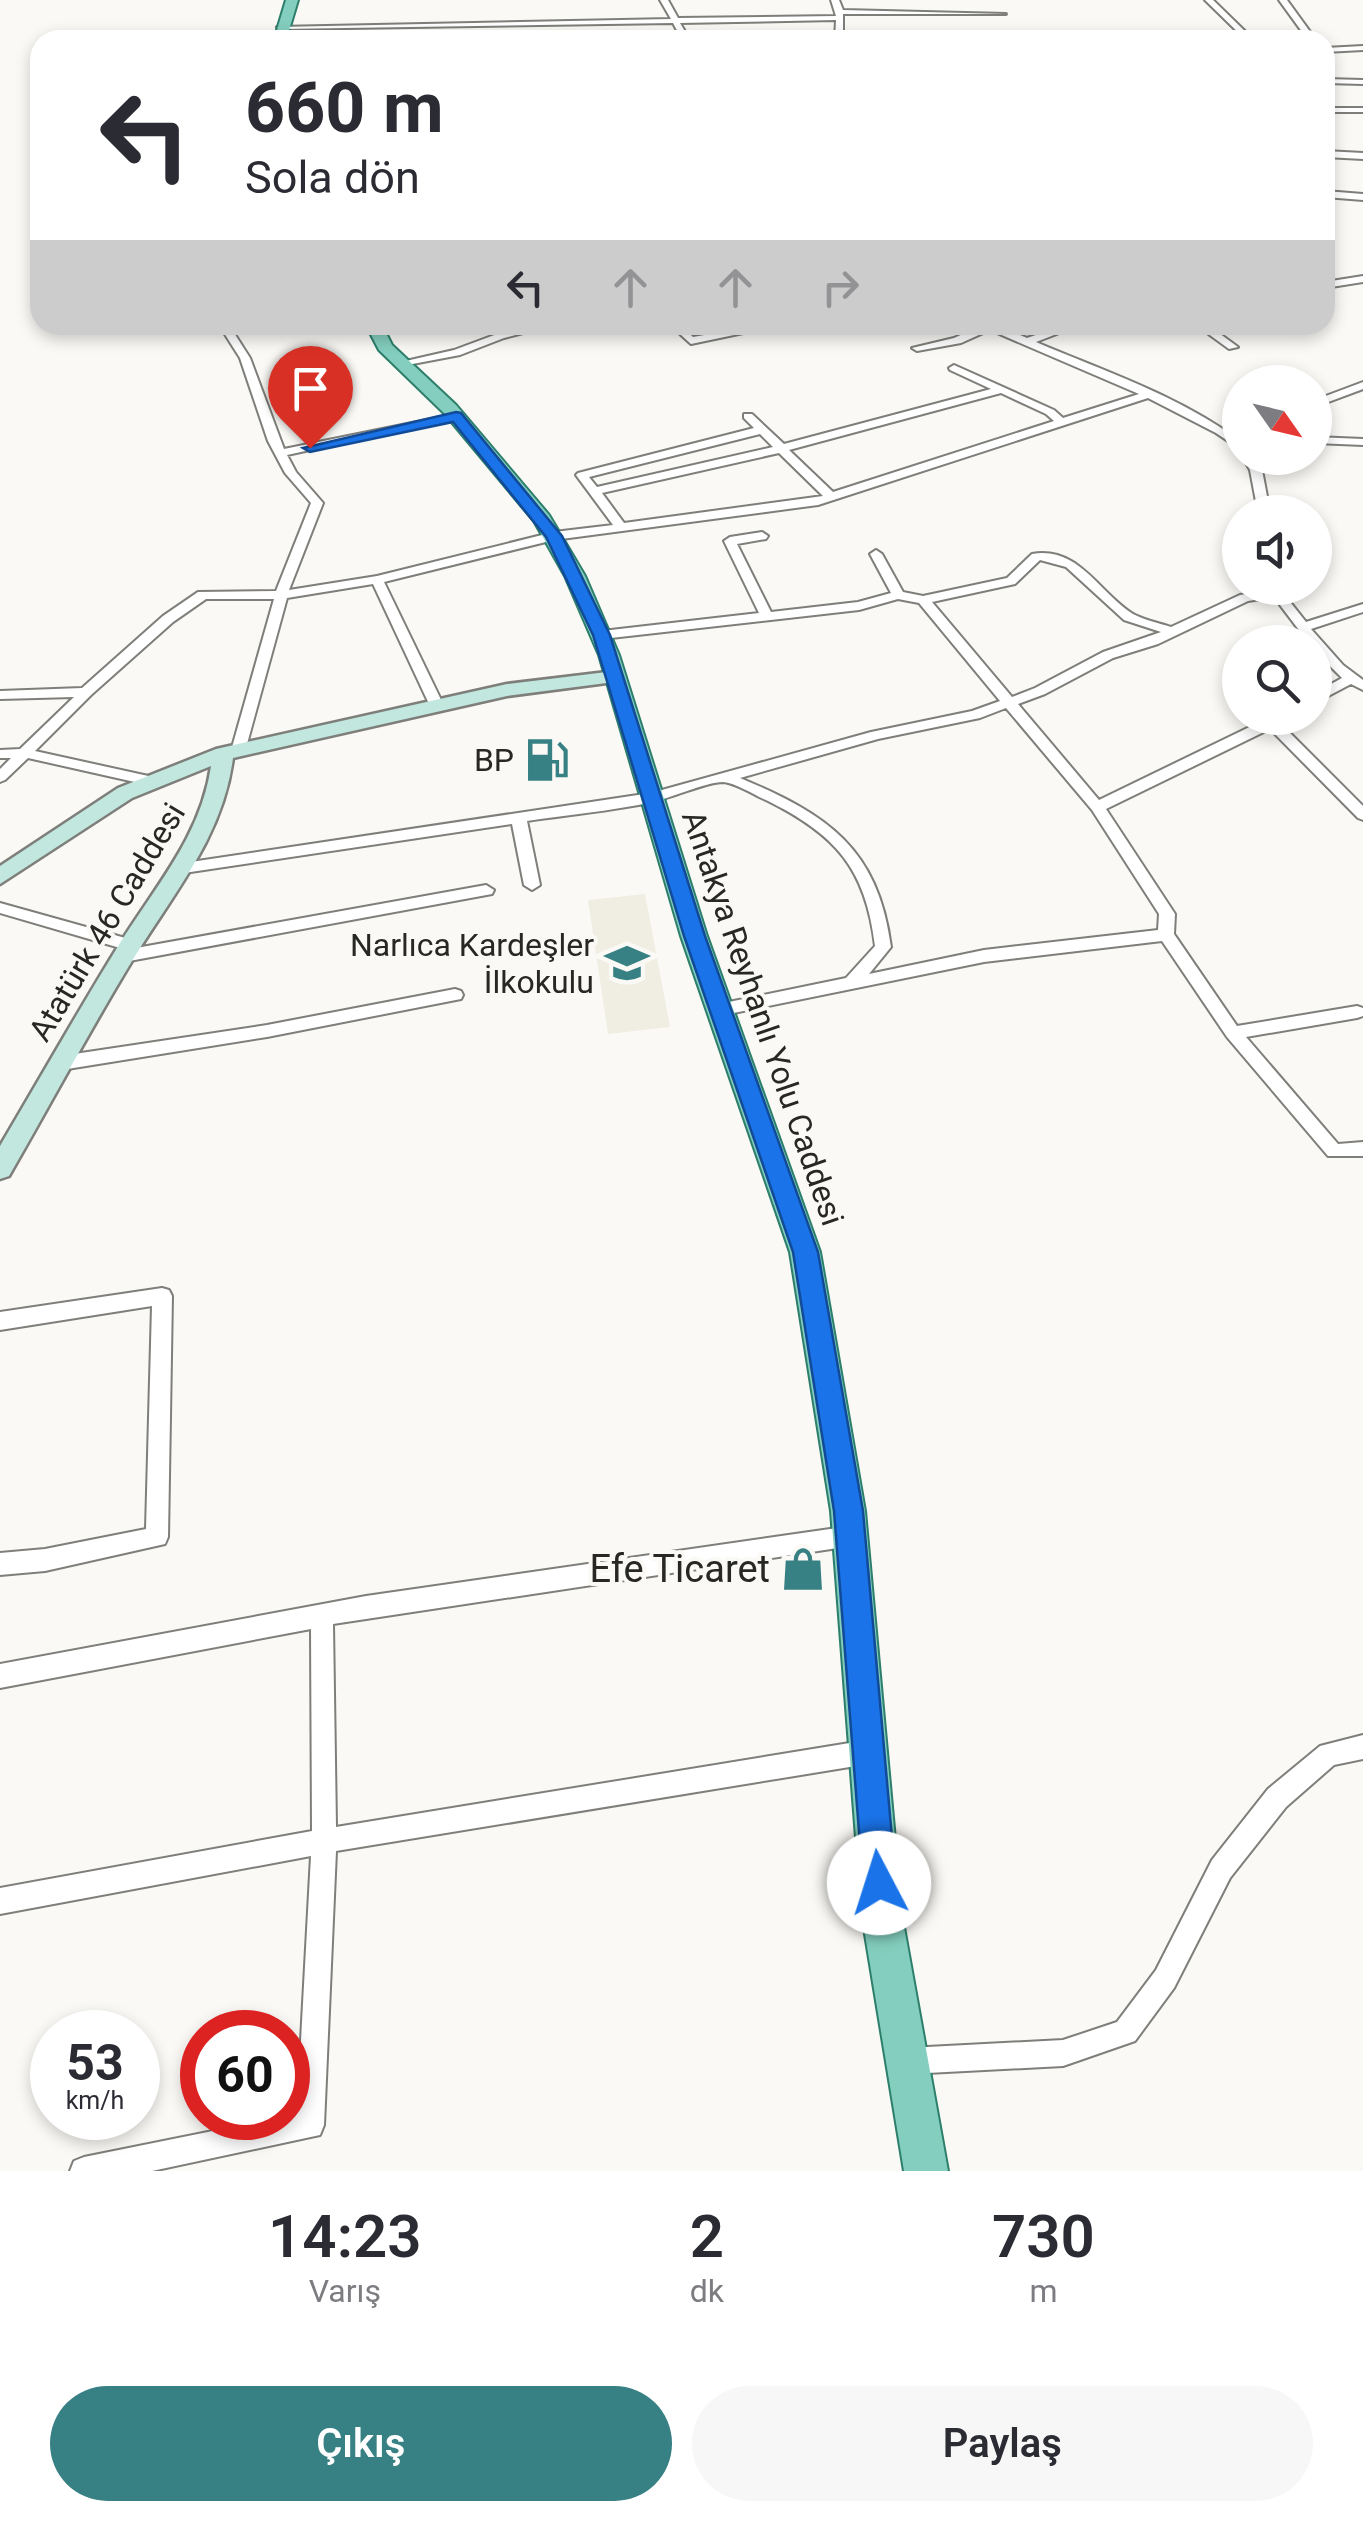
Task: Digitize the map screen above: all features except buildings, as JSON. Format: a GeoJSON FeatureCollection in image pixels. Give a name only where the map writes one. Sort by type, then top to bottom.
{"type":"FeatureCollection","features":[{"type":"Feature","properties":{"kind":"main road"},"geometry":{"type":"LineString","coordinates":[[281,30],[292,0]]}},
{"type":"Feature","properties":{"kind":"main road","name":"Antakya Reyhanlı Yolu Caddesi"},"geometry":{"type":"LineString","coordinates":[[379,335],[384,347],[456,416],[554,536],[602,635],[720,1010],[806,1252],[851,1536],[882,1916],[926,2171]]}},
{"type":"Feature","properties":{"kind":"main road"},"geometry":{"type":"LineString","coordinates":[[0,876],[125,793],[230,752],[572,679],[615,677]]}},
{"type":"Feature","properties":{"kind":"main road","name":"Atatürk 46 Caddesi"},"geometry":{"type":"LineString","coordinates":[[0,1168],[127,951],[184,868],[220,791],[230,752]]}},
{"type":"Feature","properties":{"kind":"street"},"geometry":{"type":"LineString","coordinates":[[664,0],[680,30]]}},
{"type":"Feature","properties":{"kind":"street"},"geometry":{"type":"LineString","coordinates":[[836,0],[838,30]]}},
{"type":"Feature","properties":{"kind":"street"},"geometry":{"type":"LineString","coordinates":[[1209,0],[1240,30]]}},
{"type":"Feature","properties":{"kind":"street"},"geometry":{"type":"LineString","coordinates":[[1284,0],[1305,30]]}},
{"type":"Feature","properties":{"kind":"street"},"geometry":{"type":"LineString","coordinates":[[352,30],[673,18],[1002,14]]}},
{"type":"Feature","properties":{"kind":"street"},"geometry":{"type":"LineString","coordinates":[[1335,49],[1363,48]]}},
{"type":"Feature","properties":{"kind":"street"},"geometry":{"type":"LineString","coordinates":[[1335,81],[1363,82]]}},
{"type":"Feature","properties":{"kind":"street"},"geometry":{"type":"LineString","coordinates":[[1335,110],[1363,110]]}},
{"type":"Feature","properties":{"kind":"street"},"geometry":{"type":"LineString","coordinates":[[1335,155],[1363,156]]}},
{"type":"Feature","properties":{"kind":"street"},"geometry":{"type":"LineString","coordinates":[[1335,194],[1362,195]]}},
{"type":"Feature","properties":{"kind":"street"},"geometry":{"type":"LineString","coordinates":[[1335,283],[1363,279]]}},
{"type":"Feature","properties":{"kind":"street"},"geometry":{"type":"LineString","coordinates":[[230,752],[317,502],[281,454],[246,358],[231,335]]}},
{"type":"Feature","properties":{"kind":"street"},"geometry":{"type":"LineString","coordinates":[[402,363],[469,349],[504,335]]}},
{"type":"Feature","properties":{"kind":"street"},"geometry":{"type":"LineString","coordinates":[[685,335],[691,341],[723,335]]}},
{"type":"Feature","properties":{"kind":"street"},"geometry":{"type":"LineString","coordinates":[[917,348],[970,335]]}},
{"type":"Feature","properties":{"kind":"street"},"geometry":{"type":"LineString","coordinates":[[1009,335],[1169,403],[1222,432]]}},
{"type":"Feature","properties":{"kind":"street"},"geometry":{"type":"LineString","coordinates":[[1025,342],[1046,335]]}},
{"type":"Feature","properties":{"kind":"street"},"geometry":{"type":"LineString","coordinates":[[1217,335],[1234,346]]}},
{"type":"Feature","properties":{"kind":"street"},"geometry":{"type":"LineString","coordinates":[[954,368],[1050,412],[1062,423]]}},
{"type":"Feature","properties":{"kind":"street"},"geometry":{"type":"LineString","coordinates":[[1332,397],[1363,385]]}},
{"type":"Feature","properties":{"kind":"street"},"geometry":{"type":"LineString","coordinates":[[596,491],[783,448],[997,390]]}},
{"type":"Feature","properties":{"kind":"street"},"geometry":{"type":"LineString","coordinates":[[0,778],[168,618],[203,596],[282,595],[376,580],[554,536],[735,514],[830,496],[1146,396]]}},
{"type":"Feature","properties":{"kind":"street"},"geometry":{"type":"LineString","coordinates":[[281,454],[456,416]]}},
{"type":"Feature","properties":{"kind":"street"},"geometry":{"type":"LineString","coordinates":[[748,416],[830,496]]}},
{"type":"Feature","properties":{"kind":"street"},"geometry":{"type":"LineString","coordinates":[[620,526],[582,475],[761,430]]}},
{"type":"Feature","properties":{"kind":"street"},"geometry":{"type":"LineString","coordinates":[[1332,441],[1363,442]]}},
{"type":"Feature","properties":{"kind":"street"},"geometry":{"type":"LineString","coordinates":[[762,536],[730,541],[767,616]]}},
{"type":"Feature","properties":{"kind":"street"},"geometry":{"type":"LineString","coordinates":[[876,554],[898,595]]}},
{"type":"Feature","properties":{"kind":"street"},"geometry":{"type":"LineString","coordinates":[[602,635],[859,606],[898,595],[923,600],[1011,582],[1036,558],[1047,556],[1070,564],[1129,617],[1172,632]]}},
{"type":"Feature","properties":{"kind":"street"},"geometry":{"type":"LineString","coordinates":[[376,580],[437,706]]}},
{"type":"Feature","properties":{"kind":"street"},"geometry":{"type":"LineString","coordinates":[[923,600],[1006,703],[1098,807],[1167,914],[1166,935],[1233,1033],[1334,1151],[1363,1149]]}},
{"type":"Feature","properties":{"kind":"street"},"geometry":{"type":"LineString","coordinates":[[184,868],[651,798],[812,751],[974,715],[1040,691],[1108,655],[1230,605]]}},
{"type":"Feature","properties":{"kind":"street"},"geometry":{"type":"LineString","coordinates":[[1309,625],[1363,608]]}},
{"type":"Feature","properties":{"kind":"street"},"geometry":{"type":"LineString","coordinates":[[1332,658],[1356,683],[1332,692]]}},
{"type":"Feature","properties":{"kind":"street"},"geometry":{"type":"LineString","coordinates":[[0,695],[86,692]]}},
{"type":"Feature","properties":{"kind":"street"},"geometry":{"type":"LineString","coordinates":[[1098,807],[1245,735]]}},
{"type":"Feature","properties":{"kind":"street"},"geometry":{"type":"LineString","coordinates":[[1290,735],[1363,815]]}},
{"type":"Feature","properties":{"kind":"street"},"geometry":{"type":"LineString","coordinates":[[0,754],[26,753],[157,782]]}},
{"type":"Feature","properties":{"kind":"street"},"geometry":{"type":"LineString","coordinates":[[727,778],[782,799],[849,850],[868,877],[882,912],[882,947],[850,983]]}},
{"type":"Feature","properties":{"kind":"street"},"geometry":{"type":"LineString","coordinates":[[519,819],[532,885]]}},
{"type":"Feature","properties":{"kind":"street"},"geometry":{"type":"LineString","coordinates":[[0,908],[127,951],[486,890]]}},
{"type":"Feature","properties":{"kind":"street"},"geometry":{"type":"LineString","coordinates":[[720,1010],[984,956],[1166,935]]}},
{"type":"Feature","properties":{"kind":"street"},"geometry":{"type":"LineString","coordinates":[[61,1063],[267,1032],[455,996]]}},
{"type":"Feature","properties":{"kind":"street"},"geometry":{"type":"LineString","coordinates":[[1233,1033],[1357,1012]]}},
{"type":"Feature","properties":{"kind":"street"},"geometry":{"type":"LineString","coordinates":[[0,1321],[162,1296],[157,1537],[45,1560],[0,1564]]}},
{"type":"Feature","properties":{"kind":"street"},"geometry":{"type":"LineString","coordinates":[[0,1676],[322,1616],[851,1536]]}},
{"type":"Feature","properties":{"kind":"street"},"geometry":{"type":"LineString","coordinates":[[84,2171],[310,2125],[324,1841],[322,1616]]}},
{"type":"Feature","properties":{"kind":"street"},"geometry":{"type":"LineString","coordinates":[[908,2061],[1064,2053],[1126,2032],[1165,1978],[1221,1869],[1277,1798],[1328,1754],[1363,1747]]}},
{"type":"Feature","properties":{"kind":"street"},"geometry":{"type":"LineString","coordinates":[[0,1900],[324,1841],[868,1752]]}},
{"type":"Feature","properties":{"kind":"shaded area","name":"Narlıca Kardeşler İlkokulu"},"geometry":{"type":"Polygon","coordinates":[[[645,894],[670,1027],[608,1034],[588,900],[645,894]]]}},
{"type":"Feature","properties":{"kind":"place","name":"BP"},"geometry":{"type":"Point","coordinates":[547,760]}},
{"type":"Feature","properties":{"kind":"place","name":"Narlıca Kardeşler İlkokulu"},"geometry":{"type":"Point","coordinates":[627,963]}},
{"type":"Feature","properties":{"kind":"place","name":"Efe Ticaret"},"geometry":{"type":"Point","coordinates":[803,1569]}},
{"type":"Feature","properties":{"kind":"route"},"geometry":{"type":"LineString","coordinates":[[310,448],[456,416],[554,536],[602,635],[694,936],[806,1252],[848,1511],[879,1883]]}}]}
